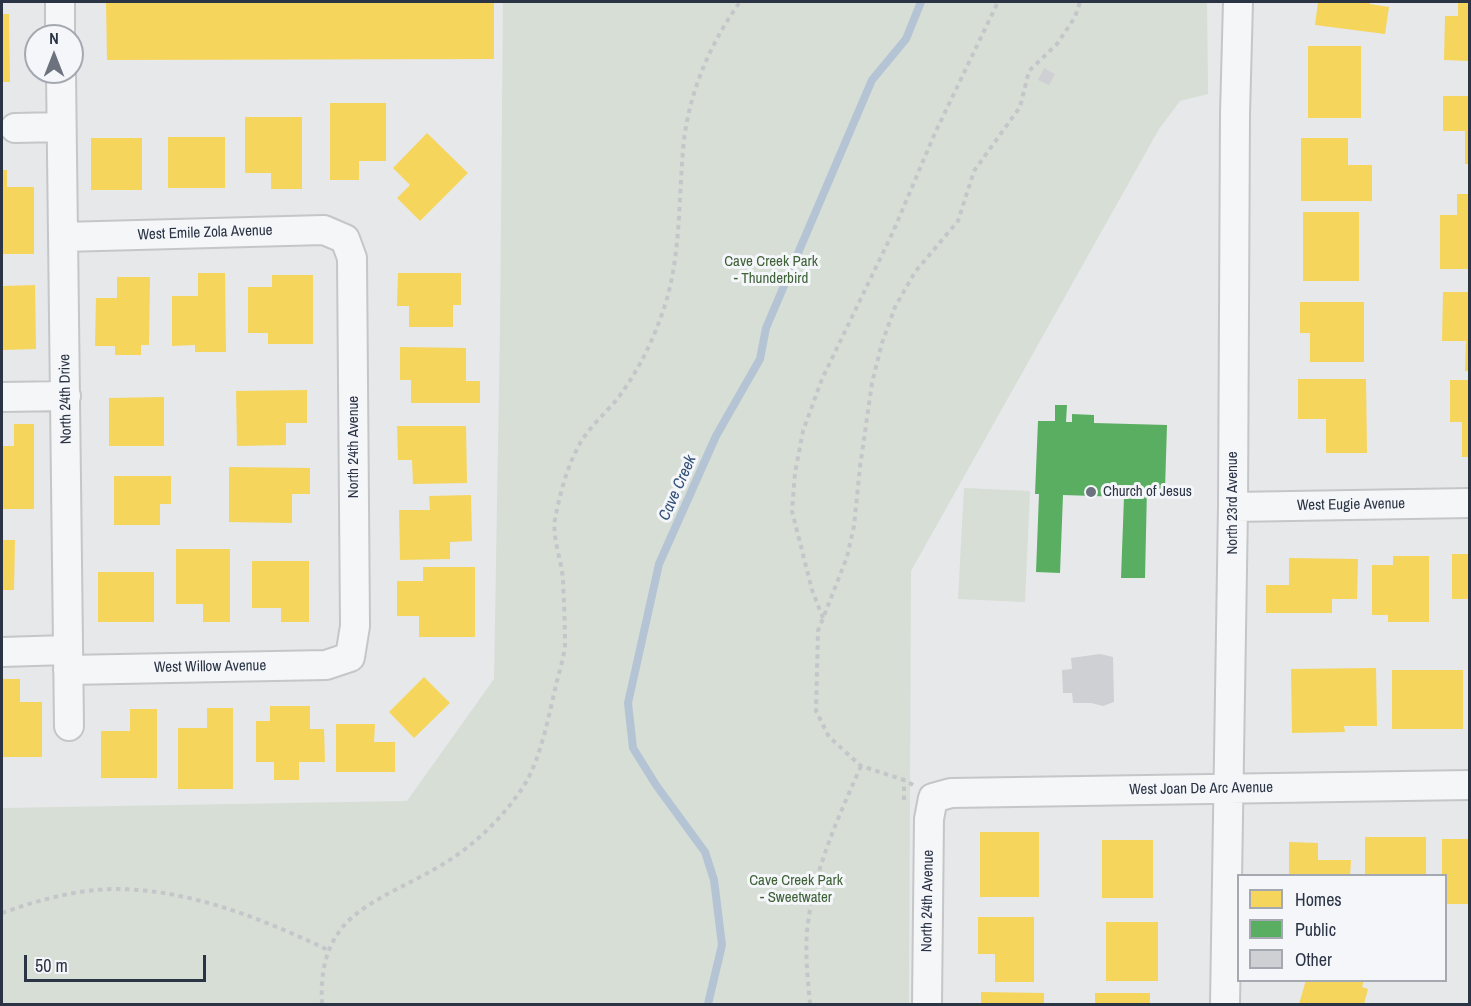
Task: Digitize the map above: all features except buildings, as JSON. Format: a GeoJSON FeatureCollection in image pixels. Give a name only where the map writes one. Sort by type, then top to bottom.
{"type":"FeatureCollection","features":[{"type":"Feature","properties":{"kind":"street"},"geometry":{"type":"LineString","coordinates":[[60,2],[60,24]]}},
{"type":"Feature","properties":{"kind":"street","name":"North 23rd Avenue"},"geometry":{"type":"LineString","coordinates":[[1225,1005],[1238,2]]}},
{"type":"Feature","properties":{"kind":"street","name":"North 24th Drive"},"geometry":{"type":"LineString","coordinates":[[61,84],[69,726]]}},
{"type":"Feature","properties":{"kind":"street"},"geometry":{"type":"LineString","coordinates":[[6,129],[61,127]]}},
{"type":"Feature","properties":{"kind":"street","name":"West Emile Zola Avenue"},"geometry":{"type":"LineString","coordinates":[[63,237],[324,230],[345,239]]}},
{"type":"Feature","properties":{"kind":"street","name":"North 24th Avenue"},"geometry":{"type":"LineString","coordinates":[[345,239],[352,258],[355,626],[350,657]]}},
{"type":"Feature","properties":{"kind":"street"},"geometry":{"type":"LineString","coordinates":[[2,397],[66,396]]}},
{"type":"Feature","properties":{"kind":"street","name":"West Eugie Avenue"},"geometry":{"type":"LineString","coordinates":[[1233,507],[1470,503]]}},
{"type":"Feature","properties":{"kind":"street","name":"West Willow Avenue"},"geometry":{"type":"LineString","coordinates":[[2,652],[68,660],[326,665],[350,657]]}},
{"type":"Feature","properties":{"kind":"street","name":"West Joan De Arc Avenue"},"geometry":{"type":"LineString","coordinates":[[933,798],[951,793],[1470,785]]}},
{"type":"Feature","properties":{"kind":"street","name":"North 24th Avenue"},"geometry":{"type":"LineString","coordinates":[[927,1005],[929,819],[933,798]]}},
{"type":"Feature","properties":{"kind":"path"},"geometry":{"type":"LineString","coordinates":[[322,1005],[321,979],[328,950],[350,917],[448,861],[492,826],[526,782],[543,739],[565,648],[563,578],[555,524],[562,485],[579,444],[619,397],[645,357],[664,308],[678,247],[684,136],[696,89],[709,52],[740,2]]}},
{"type":"Feature","properties":{"kind":"path"},"geometry":{"type":"LineString","coordinates":[[823,618],[812,590],[792,511],[802,431],[822,380],[893,232],[935,134],[998,2]]}},
{"type":"Feature","properties":{"kind":"path"},"geometry":{"type":"LineString","coordinates":[[933,798],[904,780],[861,766],[829,737],[816,711],[818,631],[847,557],[854,526],[872,383],[882,343],[895,307],[915,272],[958,221],[974,171],[1020,107],[1029,71],[1057,44],[1075,17],[1080,2]]}},
{"type":"Feature","properties":{"kind":"path"},"geometry":{"type":"LineString","coordinates":[[810,1005],[807,932],[818,874],[832,829],[861,766]]}},
{"type":"Feature","properties":{"kind":"path"},"geometry":{"type":"LineString","coordinates":[[2,913],[36,901],[79,893],[116,889],[150,891],[226,908],[284,928],[328,950]]}},
{"type":"Feature","properties":{"kind":"green space","name":"Cave Creek Park - Thunderbird"},"geometry":{"type":"Polygon","coordinates":[[[503,2],[1207,2],[1208,94],[1180,101],[1159,129],[911,571],[909,1004],[2,1004],[2,808],[407,801],[494,679],[503,2]]]}},
{"type":"Feature","properties":{"kind":"green space"},"geometry":{"type":"Polygon","coordinates":[[[964,488],[1030,491],[1025,602],[958,599],[964,488]]]}},
{"type":"Feature","properties":{"kind":"waterway","name":"Cave Creek"},"geometry":{"type":"LineString","coordinates":[[708,1004],[722,945],[714,880],[705,852],[656,785],[633,748],[628,703],[659,564],[716,436],[760,359],[766,328],[872,80],[906,39],[921,2]]}},
{"type":"Feature","properties":{"kind":"place","name":"Church of Jesus"},"geometry":{"type":"Point","coordinates":[1091,492]}},
{"type":"Feature","properties":{"kind":"park label","name":"Cave Creek Park - Sweetwater"},"geometry":{"type":"Point","coordinates":[796,890]}}]}
